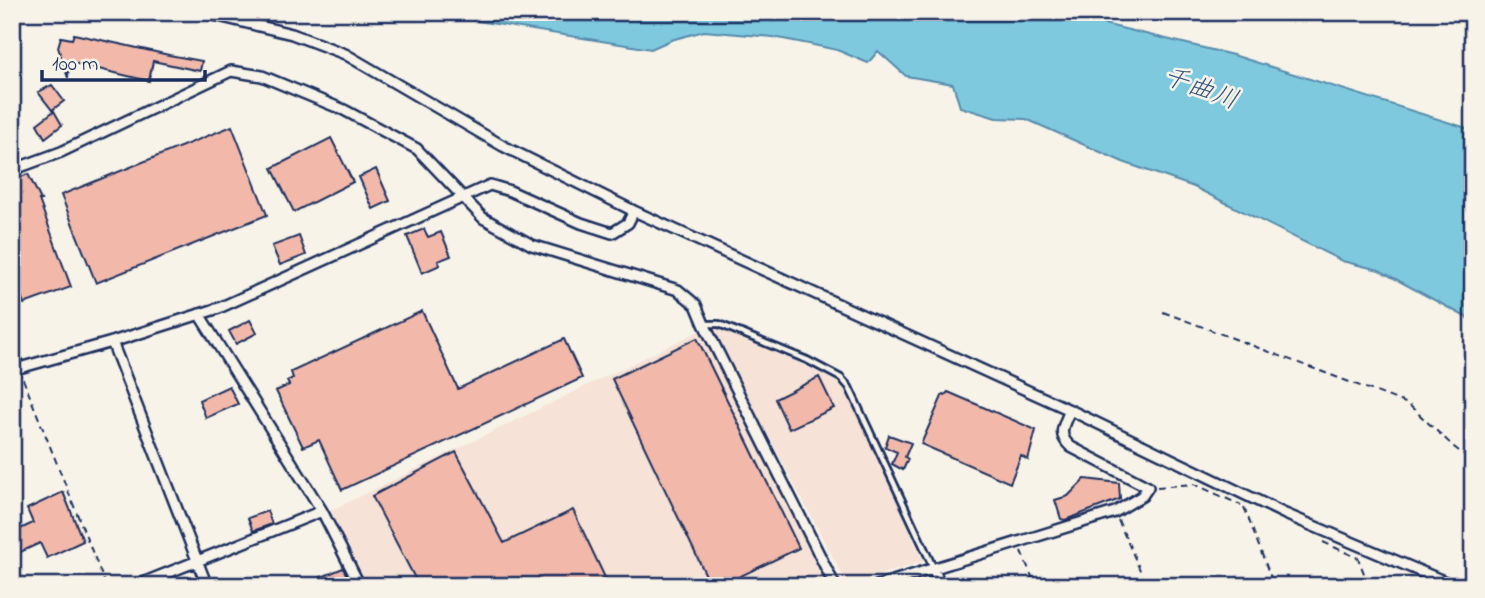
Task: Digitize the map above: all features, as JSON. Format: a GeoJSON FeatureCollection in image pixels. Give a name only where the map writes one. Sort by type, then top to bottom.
{"type":"FeatureCollection","features":[{"type":"Feature","properties":{"kind":"street"},"geometry":{"type":"LineString","coordinates":[[202,12],[292,34],[345,54],[503,146],[634,211],[1070,410],[1285,514],[1455,586]]}},
{"type":"Feature","properties":{"kind":"street"},"geometry":{"type":"LineString","coordinates":[[12,170],[61,152],[232,71],[262,76],[345,110],[417,149],[483,218],[532,245],[678,290],[696,305],[835,586]]}},
{"type":"Feature","properties":{"kind":"street"},"geometry":{"type":"LineString","coordinates":[[12,351],[15,369],[219,308],[490,185],[612,233],[628,223],[634,211]]}},
{"type":"Feature","properties":{"kind":"street"},"geometry":{"type":"LineString","coordinates":[[199,314],[322,510],[360,586]]}},
{"type":"Feature","properties":{"kind":"street"},"geometry":{"type":"LineString","coordinates":[[112,342],[208,586]]}},
{"type":"Feature","properties":{"kind":"street"},"geometry":{"type":"LineString","coordinates":[[877,586],[1115,512],[1142,496],[1148,487],[1071,447],[1065,441],[1062,432],[1070,410]]}},
{"type":"Feature","properties":{"kind":"street"},"geometry":{"type":"LineString","coordinates":[[135,586],[322,510]]}},
{"type":"Feature","properties":{"kind":"street"},"geometry":{"type":"LineString","coordinates":[[933,568],[942,586]]}},
{"type":"Feature","properties":{"kind":"lane"},"geometry":{"type":"LineString","coordinates":[[704,324],[719,324],[807,360],[841,379],[849,387],[933,568]]}},
{"type":"Feature","properties":{"kind":"path"},"geometry":{"type":"LineString","coordinates":[[1223,12],[1224,15],[1230,12]]}},
{"type":"Feature","properties":{"kind":"path"},"geometry":{"type":"LineString","coordinates":[[1163,312],[1408,404],[1473,461]]}},
{"type":"Feature","properties":{"kind":"path"},"geometry":{"type":"LineString","coordinates":[[15,369],[106,586]]}},
{"type":"Feature","properties":{"kind":"path"},"geometry":{"type":"LineString","coordinates":[[1148,487],[1194,484],[1243,506],[1274,586]]}},
{"type":"Feature","properties":{"kind":"path"},"geometry":{"type":"LineString","coordinates":[[1115,512],[1147,586]]}},
{"type":"Feature","properties":{"kind":"path"},"geometry":{"type":"LineString","coordinates":[[1320,540],[1357,558],[1369,586]]}},
{"type":"Feature","properties":{"kind":"path"},"geometry":{"type":"LineString","coordinates":[[1018,543],[1036,586]]}},
{"type":"Feature","properties":{"kind":"shaded area"},"geometry":{"type":"Polygon","coordinates":[[[719,324],[849,387],[923,562],[847,584],[712,329],[719,324]]]}},
{"type":"Feature","properties":{"kind":"shaded area"},"geometry":{"type":"Polygon","coordinates":[[[701,330],[833,586],[369,586],[330,511],[701,330]]]}},
{"type":"Feature","properties":{"kind":"water","name":"千曲川"},"geometry":{"type":"Polygon","coordinates":[[[439,12],[1054,12],[1233,55],[1473,130],[1473,321],[1379,270],[1342,261],[1194,187],[1123,162],[1026,119],[996,118],[960,107],[953,84],[906,76],[878,51],[868,63],[837,50],[809,44],[773,37],[704,31],[651,49],[446,16],[439,12]]]}},
{"type":"Feature","properties":{"kind":"building"},"geometry":{"type":"Polygon","coordinates":[[[74,34],[202,61],[200,71],[153,61],[149,81],[69,62],[68,78],[58,47],[61,37],[72,39],[74,34]]]}},
{"type":"Feature","properties":{"kind":"building"},"geometry":{"type":"Polygon","coordinates":[[[52,85],[64,101],[52,110],[38,92],[52,85]]]}},
{"type":"Feature","properties":{"kind":"building"},"geometry":{"type":"Polygon","coordinates":[[[54,111],[62,125],[45,138],[37,124],[54,111]]]}},
{"type":"Feature","properties":{"kind":"building"},"geometry":{"type":"Polygon","coordinates":[[[232,126],[267,215],[96,283],[61,195],[232,126]]]}},
{"type":"Feature","properties":{"kind":"building"},"geometry":{"type":"Polygon","coordinates":[[[331,138],[353,182],[294,212],[272,168],[331,138]]]}},
{"type":"Feature","properties":{"kind":"building"},"geometry":{"type":"Polygon","coordinates":[[[376,169],[390,201],[373,209],[359,177],[376,169]]]}},
{"type":"Feature","properties":{"kind":"building"},"geometry":{"type":"Polygon","coordinates":[[[28,174],[41,200],[71,287],[24,304],[12,271],[12,217],[16,216],[12,209],[12,181],[28,174]]]}},
{"type":"Feature","properties":{"kind":"building"},"geometry":{"type":"Polygon","coordinates":[[[424,229],[428,237],[441,232],[451,256],[438,261],[440,265],[422,273],[407,236],[424,229]]]}},
{"type":"Feature","properties":{"kind":"building"},"geometry":{"type":"Polygon","coordinates":[[[299,236],[306,255],[280,265],[272,246],[299,236]]]}},
{"type":"Feature","properties":{"kind":"building"},"geometry":{"type":"Polygon","coordinates":[[[422,311],[458,389],[564,339],[582,378],[342,490],[319,440],[303,447],[276,391],[289,385],[287,381],[293,378],[291,372],[422,311]]]}},
{"type":"Feature","properties":{"kind":"building"},"geometry":{"type":"Polygon","coordinates":[[[250,320],[257,333],[236,344],[229,331],[250,320]]]}},
{"type":"Feature","properties":{"kind":"building"},"geometry":{"type":"Polygon","coordinates":[[[697,338],[799,548],[720,586],[711,586],[612,379],[697,338]]]}},
{"type":"Feature","properties":{"kind":"building"},"geometry":{"type":"Polygon","coordinates":[[[819,377],[834,408],[789,429],[775,399],[819,377]]]}},
{"type":"Feature","properties":{"kind":"building"},"geometry":{"type":"Polygon","coordinates":[[[229,386],[238,404],[206,418],[199,400],[229,386]]]}},
{"type":"Feature","properties":{"kind":"building"},"geometry":{"type":"Polygon","coordinates":[[[948,392],[1036,430],[1028,460],[1021,456],[1010,483],[921,444],[943,394],[948,392]]]}},
{"type":"Feature","properties":{"kind":"building"},"geometry":{"type":"Polygon","coordinates":[[[889,435],[911,443],[903,470],[892,464],[897,452],[885,447],[889,435]]]}},
{"type":"Feature","properties":{"kind":"building"},"geometry":{"type":"Polygon","coordinates":[[[456,452],[504,543],[573,510],[609,586],[419,586],[372,496],[456,452]]]}},
{"type":"Feature","properties":{"kind":"building"},"geometry":{"type":"Polygon","coordinates":[[[1085,479],[1119,483],[1120,499],[1065,520],[1061,519],[1055,500],[1068,496],[1085,479]]]}},
{"type":"Feature","properties":{"kind":"building"},"geometry":{"type":"Polygon","coordinates":[[[63,492],[83,541],[47,558],[40,543],[16,554],[12,546],[12,533],[33,523],[27,509],[63,492]]]}},
{"type":"Feature","properties":{"kind":"building"},"geometry":{"type":"Polygon","coordinates":[[[267,511],[272,524],[253,531],[248,518],[267,511]]]}},
{"type":"Feature","properties":{"kind":"building"},"geometry":{"type":"Polygon","coordinates":[[[343,568],[349,580],[334,586],[300,586],[343,568]]]}}]}
